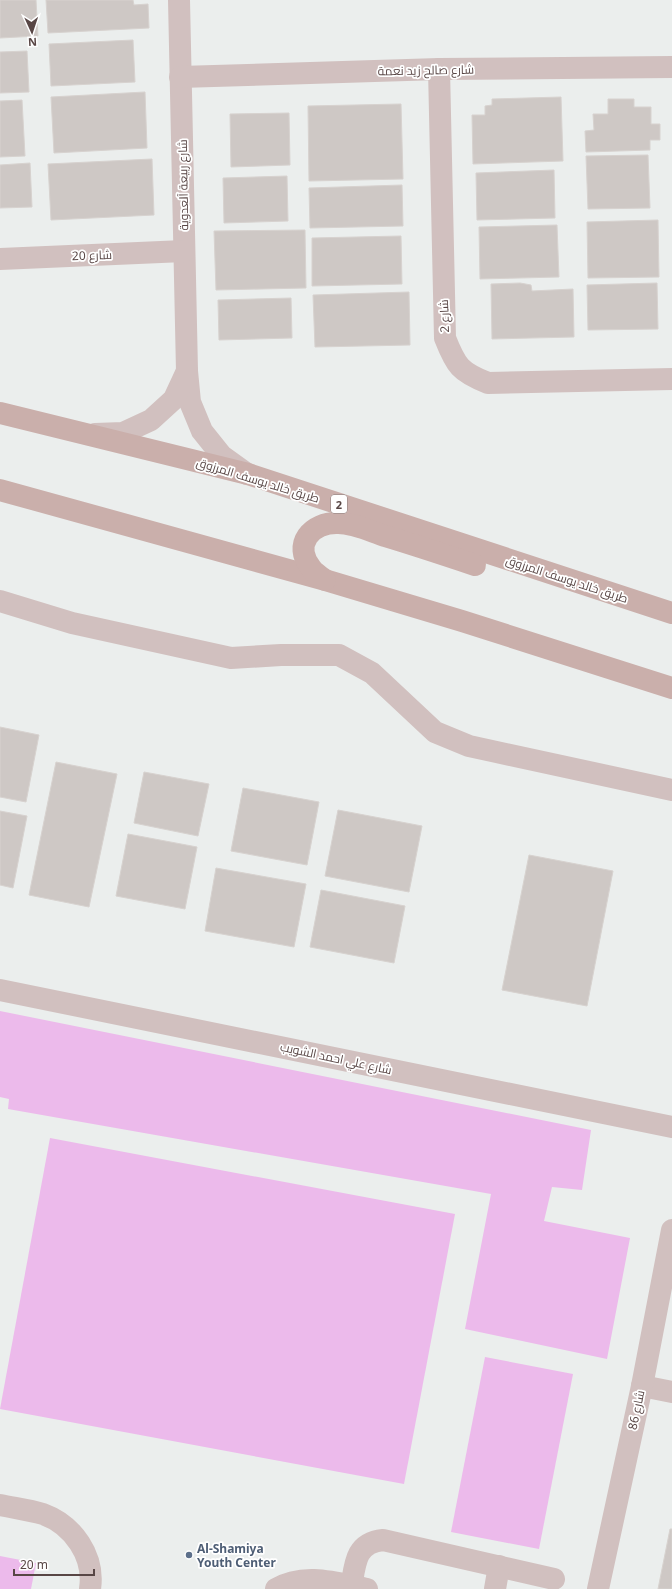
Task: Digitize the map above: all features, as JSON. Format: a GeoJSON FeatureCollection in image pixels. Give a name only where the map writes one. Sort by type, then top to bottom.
{"type":"FeatureCollection","features":[{"type":"Feature","properties":{"kind":"main road","name":"طريق خالد يوسف المرزوق"},"geometry":{"type":"LineString","coordinates":[[0,413],[91,434],[248,474],[667,612]]}},
{"type":"Feature","properties":{"kind":"main road"},"geometry":{"type":"LineString","coordinates":[[0,490],[325,580],[470,623],[672,688]]}},
{"type":"Feature","properties":{"kind":"main road"},"geometry":{"type":"LineString","coordinates":[[325,580],[311,568],[307,562],[303,550],[304,545],[309,533],[319,526],[338,523],[356,526],[538,585],[667,612]]}},
{"type":"Feature","properties":{"kind":"street","name":"شارع ربيعة آلعدوية"},"geometry":{"type":"LineString","coordinates":[[179,0],[187,371],[190,402],[202,431],[222,456],[248,474]]}},
{"type":"Feature","properties":{"kind":"street","name":"شارع صالح زيد نعمة"},"geometry":{"type":"LineString","coordinates":[[180,77],[438,69],[672,67]]}},
{"type":"Feature","properties":{"kind":"street","name":"شارع 2"},"geometry":{"type":"LineString","coordinates":[[438,69],[445,338],[453,360],[468,375],[488,383],[672,379]]}},
{"type":"Feature","properties":{"kind":"street","name":"شارع 20"},"geometry":{"type":"LineString","coordinates":[[0,259],[184,251]]}},
{"type":"Feature","properties":{"kind":"street","name":"شارع ربيعة آلعدوية"},"geometry":{"type":"LineString","coordinates":[[91,434],[123,433],[151,420],[174,399],[187,371]]}},
{"type":"Feature","properties":{"kind":"street"},"geometry":{"type":"LineString","coordinates":[[0,601],[72,623],[231,658],[281,655],[339,655],[372,673],[435,732],[469,746],[672,790]]}},
{"type":"Feature","properties":{"kind":"street","name":"شارع علي احمد الشويب"},"geometry":{"type":"LineString","coordinates":[[0,990],[672,1127]]}},
{"type":"Feature","properties":{"kind":"street","name":"شارع 86"},"geometry":{"type":"LineString","coordinates":[[598,1589],[642,1386],[672,1230]]}},
{"type":"Feature","properties":{"kind":"street"},"geometry":{"type":"LineString","coordinates":[[642,1386],[672,1392]]}},
{"type":"Feature","properties":{"kind":"street"},"geometry":{"type":"LineString","coordinates":[[0,1505],[42,1514],[62,1524],[78,1539],[88,1558],[91,1579],[90,1589]]}},
{"type":"Feature","properties":{"kind":"street"},"geometry":{"type":"LineString","coordinates":[[276,1589],[295,1581],[308,1579],[356,1588],[357,1556],[362,1549],[375,1541],[391,1542],[554,1578]]}},
{"type":"Feature","properties":{"kind":"street"},"geometry":{"type":"LineString","coordinates":[[495,1589],[499,1566]]}},
{"type":"Feature","properties":{"kind":"shaded area"},"geometry":{"type":"Polygon","coordinates":[[[0,1011],[591,1130],[582,1190],[552,1187],[544,1221],[630,1238],[607,1359],[465,1329],[491,1194],[8,1109],[9,1099],[0,1097],[0,1011]]]}},
{"type":"Feature","properties":{"kind":"shaded area"},"geometry":{"type":"Polygon","coordinates":[[[50,1138],[455,1214],[404,1484],[0,1409],[50,1138]]]}},
{"type":"Feature","properties":{"kind":"shaded area"},"geometry":{"type":"Polygon","coordinates":[[[485,1357],[573,1374],[539,1549],[451,1532],[485,1357]]]}},
{"type":"Feature","properties":{"kind":"shaded area"},"geometry":{"type":"Polygon","coordinates":[[[0,1556],[36,1563],[31,1589],[0,1589],[0,1556]]]}},
{"type":"Feature","properties":{"kind":"building"},"geometry":{"type":"Polygon","coordinates":[[[0,0],[36,0],[38,36],[0,38],[0,0]]]}},
{"type":"Feature","properties":{"kind":"building"},"geometry":{"type":"Polygon","coordinates":[[[46,0],[133,0],[134,5],[148,4],[149,28],[48,33],[46,0]]]}},
{"type":"Feature","properties":{"kind":"building"},"geometry":{"type":"Polygon","coordinates":[[[133,40],[135,82],[51,86],[49,44],[133,40]]]}},
{"type":"Feature","properties":{"kind":"building"},"geometry":{"type":"Polygon","coordinates":[[[27,51],[29,92],[0,93],[0,52],[27,51]]]}},
{"type":"Feature","properties":{"kind":"building"},"geometry":{"type":"Polygon","coordinates":[[[145,92],[147,148],[54,153],[51,97],[145,92]]]}},
{"type":"Feature","properties":{"kind":"building"},"geometry":{"type":"Polygon","coordinates":[[[561,97],[563,161],[473,164],[472,115],[485,115],[485,106],[492,105],[492,99],[561,97]]]}},
{"type":"Feature","properties":{"kind":"building"},"geometry":{"type":"Polygon","coordinates":[[[608,99],[634,99],[634,107],[651,107],[651,124],[660,124],[660,140],[650,140],[650,150],[586,152],[585,131],[594,130],[593,114],[608,114],[608,99]]]}},
{"type":"Feature","properties":{"kind":"building"},"geometry":{"type":"Polygon","coordinates":[[[22,100],[25,156],[0,157],[0,101],[22,100]]]}},
{"type":"Feature","properties":{"kind":"building"},"geometry":{"type":"Polygon","coordinates":[[[401,104],[403,179],[309,181],[308,106],[401,104]]]}},
{"type":"Feature","properties":{"kind":"building"},"geometry":{"type":"Polygon","coordinates":[[[289,113],[290,165],[231,167],[230,114],[289,113]]]}},
{"type":"Feature","properties":{"kind":"building"},"geometry":{"type":"Polygon","coordinates":[[[648,155],[650,208],[588,209],[586,156],[648,155]]]}},
{"type":"Feature","properties":{"kind":"building"},"geometry":{"type":"Polygon","coordinates":[[[152,159],[154,215],[51,220],[48,164],[152,159]]]}},
{"type":"Feature","properties":{"kind":"building"},"geometry":{"type":"Polygon","coordinates":[[[30,163],[32,207],[0,208],[0,165],[30,163]]]}},
{"type":"Feature","properties":{"kind":"building"},"geometry":{"type":"Polygon","coordinates":[[[554,170],[555,218],[477,220],[476,173],[554,170]]]}},
{"type":"Feature","properties":{"kind":"building"},"geometry":{"type":"Polygon","coordinates":[[[287,176],[288,221],[224,223],[223,178],[287,176]]]}},
{"type":"Feature","properties":{"kind":"building"},"geometry":{"type":"Polygon","coordinates":[[[402,185],[403,226],[310,228],[309,188],[402,185]]]}},
{"type":"Feature","properties":{"kind":"building"},"geometry":{"type":"Polygon","coordinates":[[[658,220],[659,277],[588,278],[587,222],[658,220]]]}},
{"type":"Feature","properties":{"kind":"building"},"geometry":{"type":"Polygon","coordinates":[[[557,225],[559,277],[480,279],[479,227],[557,225]]]}},
{"type":"Feature","properties":{"kind":"building"},"geometry":{"type":"Polygon","coordinates":[[[305,230],[306,288],[216,290],[214,231],[305,230]]]}},
{"type":"Feature","properties":{"kind":"building"},"geometry":{"type":"Polygon","coordinates":[[[401,236],[402,284],[312,286],[312,238],[401,236]]]}},
{"type":"Feature","properties":{"kind":"building"},"geometry":{"type":"Polygon","coordinates":[[[520,283],[531,285],[532,291],[573,289],[574,337],[492,339],[491,284],[520,283]]]}},
{"type":"Feature","properties":{"kind":"building"},"geometry":{"type":"Polygon","coordinates":[[[657,283],[658,329],[588,330],[587,285],[657,283]]]}},
{"type":"Feature","properties":{"kind":"building"},"geometry":{"type":"Polygon","coordinates":[[[409,292],[410,345],[315,347],[313,295],[409,292]]]}},
{"type":"Feature","properties":{"kind":"building"},"geometry":{"type":"Polygon","coordinates":[[[291,298],[292,338],[219,340],[218,300],[291,298]]]}},
{"type":"Feature","properties":{"kind":"building"},"geometry":{"type":"Polygon","coordinates":[[[0,727],[39,735],[26,802],[0,797],[0,727]]]}},
{"type":"Feature","properties":{"kind":"building"},"geometry":{"type":"Polygon","coordinates":[[[56,762],[117,774],[89,907],[29,895],[56,762]]]}},
{"type":"Feature","properties":{"kind":"building"},"geometry":{"type":"Polygon","coordinates":[[[144,772],[209,784],[198,836],[134,823],[144,772]]]}},
{"type":"Feature","properties":{"kind":"building"},"geometry":{"type":"Polygon","coordinates":[[[243,788],[319,802],[307,865],[231,851],[243,788]]]}},
{"type":"Feature","properties":{"kind":"building"},"geometry":{"type":"Polygon","coordinates":[[[338,810],[422,826],[409,892],[325,876],[338,810]]]}},
{"type":"Feature","properties":{"kind":"building"},"geometry":{"type":"Polygon","coordinates":[[[0,811],[27,816],[13,888],[0,885],[0,811]]]}},
{"type":"Feature","properties":{"kind":"building"},"geometry":{"type":"Polygon","coordinates":[[[128,834],[197,847],[185,909],[116,896],[128,834]]]}},
{"type":"Feature","properties":{"kind":"building"},"geometry":{"type":"Polygon","coordinates":[[[529,855],[613,871],[587,1006],[502,990],[529,855]]]}},
{"type":"Feature","properties":{"kind":"building"},"geometry":{"type":"Polygon","coordinates":[[[216,868],[306,884],[294,947],[205,931],[216,868]]]}},
{"type":"Feature","properties":{"kind":"building"},"geometry":{"type":"Polygon","coordinates":[[[321,890],[405,906],[394,963],[310,947],[321,890]]]}},
{"type":"Feature","properties":{"kind":"building"},"geometry":{"type":"Polygon","coordinates":[[[670,1529],[672,1529],[672,1589],[658,1589],[670,1529]]]}},
{"type":"Feature","properties":{"kind":"place","name":"Al-Shamiya Youth Center"},"geometry":{"type":"Point","coordinates":[189,1555]}}]}
